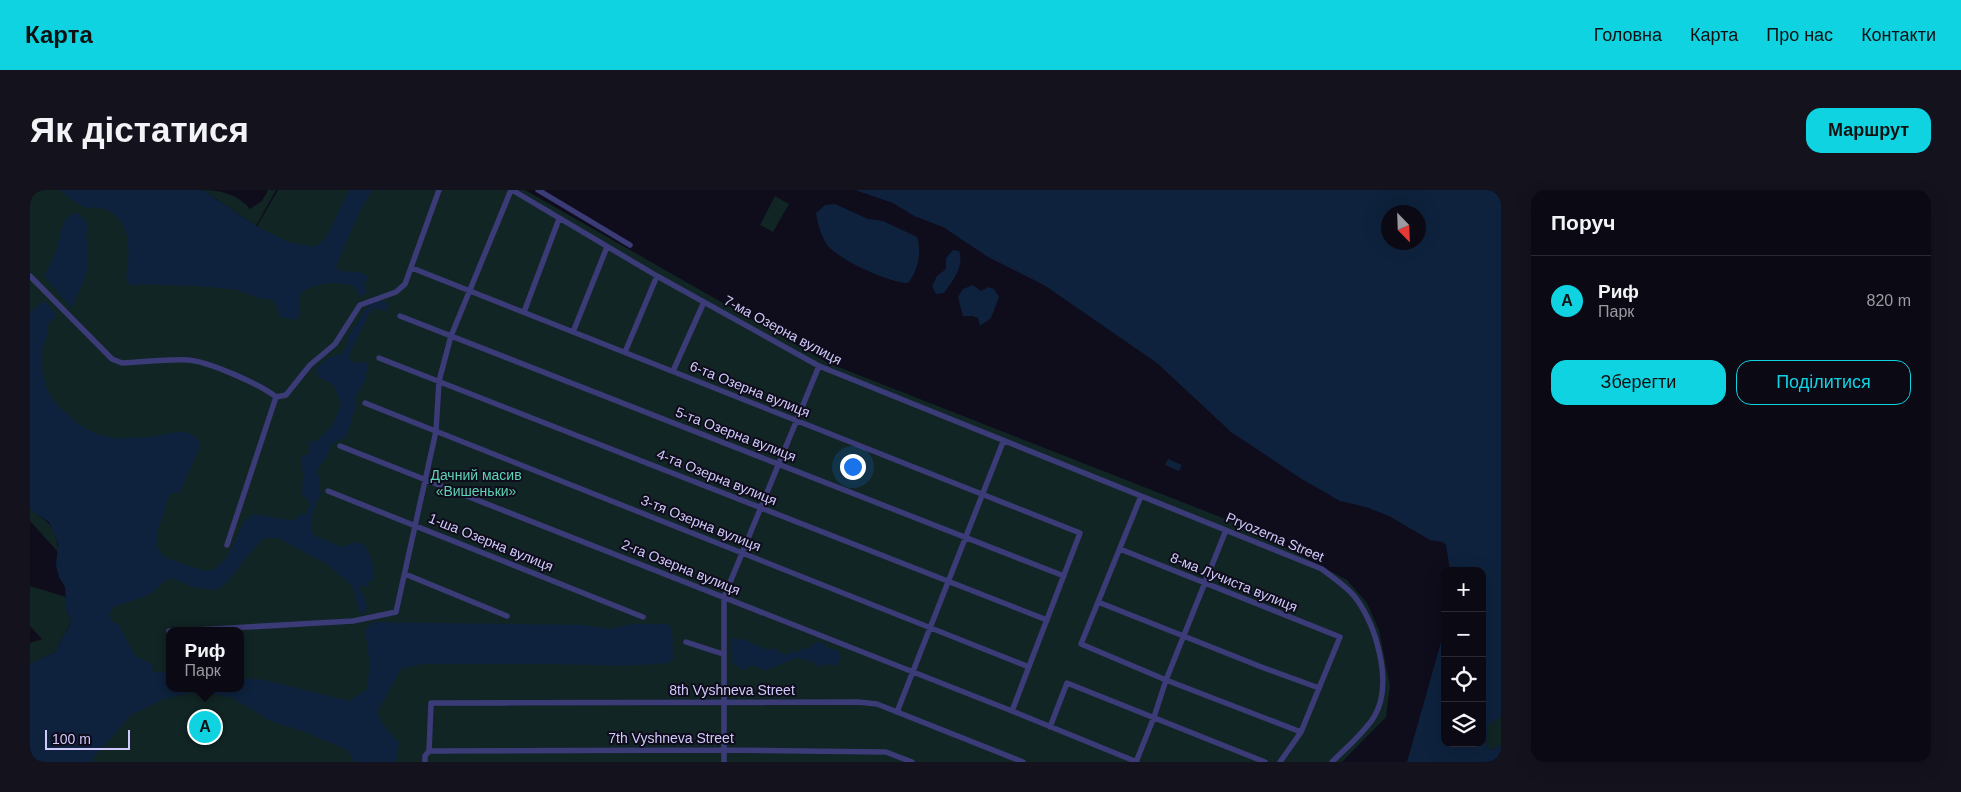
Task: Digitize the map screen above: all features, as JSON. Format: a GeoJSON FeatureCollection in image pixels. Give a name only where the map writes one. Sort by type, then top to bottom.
{"type":"FeatureCollection","features":[{"type":"Feature","properties":{"kind":"street"},"geometry":{"type":"LineString","coordinates":[[30,276],[112,359],[122,363],[190,360],[212,366],[260,387],[276,397],[286,395],[310,364],[335,344],[360,305],[396,292],[405,284],[440,190]]}},
{"type":"Feature","properties":{"kind":"street"},"geometry":{"type":"LineString","coordinates":[[244,627],[352,621],[396,612],[436,431],[440,381],[451,336],[511,190]]}},
{"type":"Feature","properties":{"kind":"street","name":"7-ма Озерна вулиця"},"geometry":{"type":"LineString","coordinates":[[511,190],[657,276],[819,366],[1003,442],[1086,473]]}},
{"type":"Feature","properties":{"kind":"street"},"geometry":{"type":"LineString","coordinates":[[538,190],[630,245]]}},
{"type":"Feature","properties":{"kind":"street"},"geometry":{"type":"LineString","coordinates":[[524,312],[559,219]]}},
{"type":"Feature","properties":{"kind":"street"},"geometry":{"type":"LineString","coordinates":[[573,332],[607,247]]}},
{"type":"Feature","properties":{"kind":"street","name":"6-та Озерна вулиця"},"geometry":{"type":"LineString","coordinates":[[412,268],[1080,533],[1064,576]]}},
{"type":"Feature","properties":{"kind":"street"},"geometry":{"type":"LineString","coordinates":[[625,352],[657,276]]}},
{"type":"Feature","properties":{"kind":"street"},"geometry":{"type":"LineString","coordinates":[[673,371],[704,302]]}},
{"type":"Feature","properties":{"kind":"street","name":"5-та Озерна вулиця"},"geometry":{"type":"LineString","coordinates":[[400,316],[1064,576]]}},
{"type":"Feature","properties":{"kind":"street","name":"4-та Озерна вулиця"},"geometry":{"type":"LineString","coordinates":[[379,358],[1047,620]]}},
{"type":"Feature","properties":{"kind":"street"},"geometry":{"type":"LineString","coordinates":[[724,762],[724,597],[819,366]]}},
{"type":"Feature","properties":{"kind":"street"},"geometry":{"type":"LineString","coordinates":[[227,545],[276,397]]}},
{"type":"Feature","properties":{"kind":"street","name":"3-тя Озерна вулиця"},"geometry":{"type":"LineString","coordinates":[[365,403],[1029,667]]}},
{"type":"Feature","properties":{"kind":"street"},"geometry":{"type":"LineString","coordinates":[[897,712],[1003,442]]}},
{"type":"Feature","properties":{"kind":"street","name":"2-га Озерна вулиця"},"geometry":{"type":"LineString","coordinates":[[340,446],[1012,711],[1136,762]]}},
{"type":"Feature","properties":{"kind":"street","name":"Pryozerna Street"},"geometry":{"type":"LineString","coordinates":[[1086,473],[1322,569],[1354,596],[1366,614],[1375,637],[1383,683],[1381,700],[1374,716],[1358,736],[1332,762]]}},
{"type":"Feature","properties":{"kind":"street","name":"1-ша Озерна вулиця"},"geometry":{"type":"LineString","coordinates":[[328,491],[644,617]]}},
{"type":"Feature","properties":{"kind":"street"},"geometry":{"type":"LineString","coordinates":[[1141,496],[1081,644],[1166,680],[1301,732]]}},
{"type":"Feature","properties":{"kind":"street"},"geometry":{"type":"LineString","coordinates":[[1136,762],[1183,636],[1226,530]]}},
{"type":"Feature","properties":{"kind":"street","name":"8-ма Лучиста вулиця"},"geometry":{"type":"LineString","coordinates":[[1120,549],[1340,637],[1319,688]]}},
{"type":"Feature","properties":{"kind":"street"},"geometry":{"type":"LineString","coordinates":[[405,574],[507,616]]}},
{"type":"Feature","properties":{"kind":"street"},"geometry":{"type":"LineString","coordinates":[[1012,711],[1064,576]]}},
{"type":"Feature","properties":{"kind":"street"},"geometry":{"type":"LineString","coordinates":[[1098,602],[1319,688],[1301,732],[1280,762]]}},
{"type":"Feature","properties":{"kind":"street"},"geometry":{"type":"LineString","coordinates":[[686,642],[723,654]]}},
{"type":"Feature","properties":{"kind":"street"},"geometry":{"type":"LineString","coordinates":[[1050,727],[1067,683],[1265,762]]}},
{"type":"Feature","properties":{"kind":"street","name":"8th Vyshneva Street"},"geometry":{"type":"LineString","coordinates":[[429,751],[431,703],[858,702],[877,704],[1023,762]]}},
{"type":"Feature","properties":{"kind":"street","name":"7th Vyshneva Street"},"geometry":{"type":"LineString","coordinates":[[429,751],[724,750],[886,752],[912,762]]}},
{"type":"Feature","properties":{"kind":"street"},"geometry":{"type":"LineString","coordinates":[[425,762],[425,756],[429,751]]}},
{"type":"Feature","properties":{"kind":"green space","name":"Дачний масив «Вишеньки»"},"geometry":{"type":"Polygon","coordinates":[[[30,190],[170,190],[252,235],[278,190],[525,190],[828,363],[1251,529],[1347,580],[1367,603],[1379,630],[1390,686],[1386,717],[1342,762],[30,762],[76,649],[85,584],[30,409],[30,190]]]}},
{"type":"Feature","properties":{"kind":"green space"},"geometry":{"type":"Polygon","coordinates":[[[203,190],[229,194],[241,200],[250,209],[262,201],[268,190],[276,190],[256,226],[203,190]]]}},
{"type":"Feature","properties":{"kind":"green space"},"geometry":{"type":"Polygon","coordinates":[[[775,196],[789,204],[773,232],[760,225],[775,196]]]}},
{"type":"Feature","properties":{"kind":"green space"},"geometry":{"type":"Polygon","coordinates":[[[30,507],[51,527],[56,539],[58,552],[30,521],[30,507]]]}},
{"type":"Feature","properties":{"kind":"green space"},"geometry":{"type":"Polygon","coordinates":[[[30,586],[66,597],[66,609],[71,622],[55,652],[30,664],[30,643],[42,639],[30,626],[30,586]]]}},
{"type":"Feature","properties":{"kind":"green space"},"geometry":{"type":"Polygon","coordinates":[[[1501,717],[1501,745],[1492,750],[1486,746],[1488,724],[1501,717]]]}},
{"type":"Feature","properties":{"kind":"water"},"geometry":{"type":"Polygon","coordinates":[[[60,190],[203,190],[256,226],[288,242],[314,247],[326,238],[349,190],[373,190],[360,210],[336,266],[339,271],[359,272],[368,276],[368,280],[363,283],[367,292],[360,297],[354,286],[340,283],[325,283],[312,287],[299,295],[299,316],[296,320],[280,317],[274,300],[258,298],[238,290],[199,286],[140,284],[132,286],[126,279],[129,248],[127,237],[119,220],[112,213],[101,208],[89,208],[73,201],[60,190]]]}},
{"type":"Feature","properties":{"kind":"water"},"geometry":{"type":"Polygon","coordinates":[[[855,190],[1501,190],[1501,717],[1488,725],[1486,746],[1486,567],[1449,567],[1446,545],[1443,542],[1430,540],[1389,516],[1366,507],[1340,501],[1300,478],[1231,432],[1157,363],[1044,285],[988,257],[943,227],[914,216],[893,203],[855,190]]]}},
{"type":"Feature","properties":{"kind":"water"},"geometry":{"type":"Polygon","coordinates":[[[835,204],[868,219],[883,221],[917,237],[918,261],[908,283],[889,279],[865,270],[843,258],[828,246],[820,230],[816,213],[825,205],[835,204]]]}},
{"type":"Feature","properties":{"kind":"water"},"geometry":{"type":"Polygon","coordinates":[[[77,212],[89,225],[86,238],[88,262],[83,283],[71,308],[44,276],[56,251],[65,222],[77,212]]]}},
{"type":"Feature","properties":{"kind":"water"},"geometry":{"type":"Polygon","coordinates":[[[953,250],[959,251],[959,268],[944,293],[936,294],[932,286],[937,276],[946,269],[946,258],[953,250]]]}},
{"type":"Feature","properties":{"kind":"water"},"geometry":{"type":"Polygon","coordinates":[[[973,285],[981,291],[989,287],[994,289],[999,297],[991,318],[980,326],[978,318],[963,316],[958,297],[963,289],[973,285]]]}},
{"type":"Feature","properties":{"kind":"water"},"geometry":{"type":"Polygon","coordinates":[[[381,301],[389,304],[387,311],[375,308],[369,313],[349,356],[351,362],[365,362],[368,365],[364,383],[355,398],[356,406],[346,437],[330,445],[327,457],[317,469],[320,482],[319,490],[322,493],[314,508],[311,519],[313,535],[341,547],[353,543],[362,543],[368,552],[373,564],[373,580],[368,582],[369,587],[362,586],[359,589],[366,601],[365,613],[360,614],[352,585],[325,563],[278,538],[265,538],[217,590],[195,588],[172,578],[165,581],[150,594],[112,608],[111,621],[118,624],[136,657],[152,664],[153,672],[166,672],[166,692],[194,692],[164,699],[131,715],[93,758],[94,762],[30,762],[30,664],[55,652],[71,622],[66,609],[65,587],[59,577],[56,566],[58,545],[56,538],[49,522],[33,512],[30,507],[30,313],[42,302],[46,302],[57,315],[48,324],[41,358],[42,369],[48,392],[59,406],[77,423],[95,433],[115,438],[149,437],[181,432],[193,435],[199,440],[199,449],[179,493],[170,493],[158,530],[156,546],[162,555],[169,559],[205,571],[215,569],[227,557],[245,520],[254,514],[294,521],[298,516],[307,513],[310,503],[302,494],[301,457],[310,453],[310,447],[307,442],[317,441],[334,423],[341,403],[334,385],[318,377],[316,368],[328,358],[342,354],[348,343],[348,336],[371,302],[381,301]]]}},
{"type":"Feature","properties":{"kind":"water"},"geometry":{"type":"Polygon","coordinates":[[[1168,459],[1182,465],[1179,471],[1165,465],[1168,459]]]}},
{"type":"Feature","properties":{"kind":"water"},"geometry":{"type":"Polygon","coordinates":[[[372,622],[585,625],[610,629],[632,624],[667,624],[672,629],[673,659],[667,663],[622,666],[421,664],[401,669],[377,712],[386,729],[399,743],[396,762],[354,762],[349,751],[305,732],[271,721],[233,698],[203,692],[244,692],[244,678],[265,680],[349,701],[367,689],[370,665],[365,630],[372,622]]]}},
{"type":"Feature","properties":{"kind":"water"},"geometry":{"type":"Polygon","coordinates":[[[731,637],[739,640],[742,639],[768,650],[774,647],[785,655],[793,651],[798,653],[802,648],[808,649],[817,642],[824,643],[826,648],[840,651],[840,660],[835,666],[828,664],[818,667],[814,662],[797,658],[766,670],[751,665],[744,670],[733,664],[731,637]]]}},
{"type":"Feature","properties":{"kind":"water"},"geometry":{"type":"Polygon","coordinates":[[[1441,642],[1441,747],[1486,746],[1492,750],[1501,745],[1501,762],[1407,762],[1441,642]]]}},
{"type":"Feature","properties":{"kind":"place","name":"Риф"},"geometry":{"type":"Point","coordinates":[205,727]}}]}
